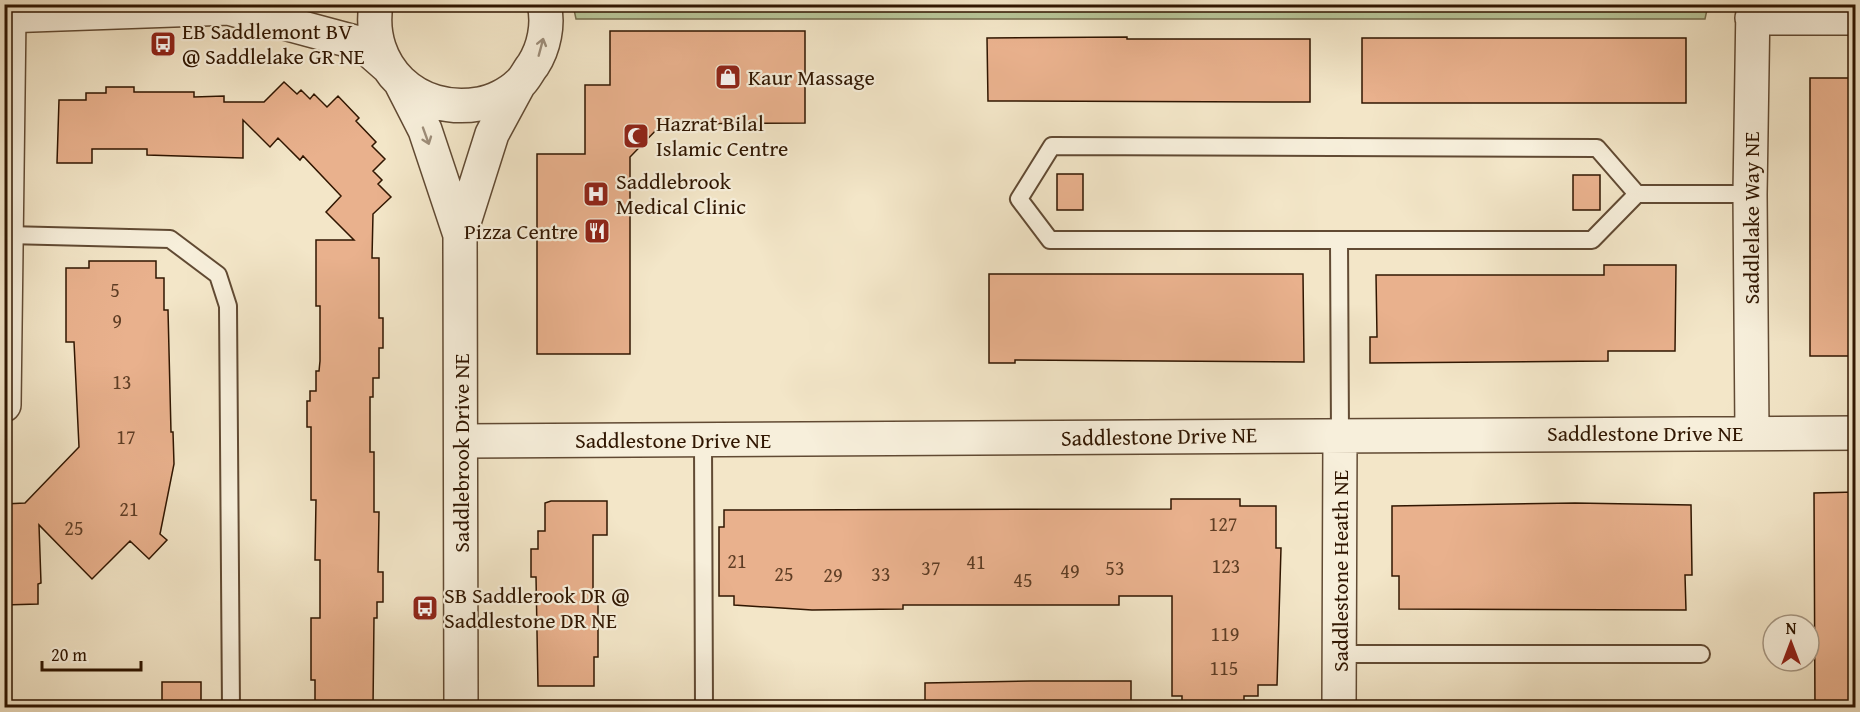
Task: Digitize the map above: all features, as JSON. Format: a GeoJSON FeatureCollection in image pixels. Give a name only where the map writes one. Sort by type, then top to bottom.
{"type":"FeatureCollection","features":[{"type":"Feature","properties":{"kind":"street","name":"Saddlebrook Drive NE"},"geometry":{"type":"LineString","coordinates":[[376,4],[374,18],[377,42],[425,130],[460,235],[461,708]]}},
{"type":"Feature","properties":{"kind":"street","name":"Saddlebrook Drive NE"},"geometry":{"type":"LineString","coordinates":[[460,235],[492,134],[519,85],[540,54],[547,17],[544,4]]}},
{"type":"Feature","properties":{"kind":"street"},"geometry":{"type":"LineString","coordinates":[[4,405],[7,15],[244,6],[362,44],[428,101],[460,108],[491,102],[519,85]]}},
{"type":"Feature","properties":{"kind":"street"},"geometry":{"type":"LineString","coordinates":[[1753,11],[1856,18]]}},
{"type":"Feature","properties":{"kind":"street","name":"Saddlelake Way NE"},"geometry":{"type":"LineString","coordinates":[[1752,432],[1750,194],[1753,11]]}},
{"type":"Feature","properties":{"kind":"street","name":"Saddlestone Drive NE"},"geometry":{"type":"LineString","coordinates":[[462,441],[1340,434],[1856,433]]}},
{"type":"Feature","properties":{"kind":"street","name":"Saddlestone Heath NE"},"geometry":{"type":"LineString","coordinates":[[1339,708],[1340,434]]}},
{"type":"Feature","properties":{"kind":"lane"},"geometry":{"type":"LineString","coordinates":[[1637,194],[1597,148],[1052,146],[1019,200],[1050,240],[1592,240],[1637,194],[1750,194]]}},
{"type":"Feature","properties":{"kind":"lane"},"geometry":{"type":"LineString","coordinates":[[7,235],[170,239],[218,276],[228,306],[231,708]]}},
{"type":"Feature","properties":{"kind":"lane"},"geometry":{"type":"LineString","coordinates":[[1339,241],[1340,434]]}},
{"type":"Feature","properties":{"kind":"lane"},"geometry":{"type":"LineString","coordinates":[[703,440],[704,708]]}},
{"type":"Feature","properties":{"kind":"lane"},"geometry":{"type":"LineString","coordinates":[[1339,654],[1701,654]]}},
{"type":"Feature","properties":{"kind":"green space"},"geometry":{"type":"Polygon","coordinates":[[[573,4],[1708,5],[1705,19],[576,19],[573,4]]]}},
{"type":"Feature","properties":{"kind":"building"},"geometry":{"type":"Polygon","coordinates":[[[610,31],[805,31],[805,123],[662,124],[630,157],[630,354],[537,354],[537,154],[585,154],[585,85],[610,85],[610,31]]]}},
{"type":"Feature","properties":{"kind":"building"},"geometry":{"type":"Polygon","coordinates":[[[1127,37],[1127,39],[1310,39],[1310,102],[988,101],[987,38],[1127,37]]]}},
{"type":"Feature","properties":{"kind":"building"},"geometry":{"type":"Polygon","coordinates":[[[1362,38],[1686,38],[1686,103],[1362,103],[1362,38]]]}},
{"type":"Feature","properties":{"kind":"building"},"geometry":{"type":"Polygon","coordinates":[[[1810,78],[1856,78],[1856,356],[1810,356],[1810,78]]]}},
{"type":"Feature","properties":{"kind":"building"},"geometry":{"type":"Polygon","coordinates":[[[284,82],[297,94],[301,90],[310,99],[314,94],[327,107],[338,96],[359,118],[356,121],[376,142],[372,146],[385,159],[373,171],[382,180],[378,184],[391,197],[373,214],[372,258],[379,258],[379,318],[383,318],[383,348],[379,348],[379,378],[373,378],[373,397],[370,397],[370,452],[374,452],[374,512],[379,512],[378,572],[383,572],[383,602],[377,602],[377,618],[374,618],[373,708],[315,708],[315,680],[311,680],[311,618],[320,618],[320,560],[315,560],[316,500],[311,500],[311,427],[307,427],[307,401],[310,401],[310,391],[316,391],[316,371],[319,371],[320,361],[320,306],[316,306],[316,240],[354,240],[326,212],[341,196],[303,156],[300,160],[278,138],[270,147],[243,120],[243,158],[147,155],[147,149],[92,149],[92,163],[57,163],[59,100],[86,100],[86,93],[106,93],[106,87],[134,87],[134,92],[194,92],[194,97],[224,96],[224,102],[264,102],[284,82]]]}},
{"type":"Feature","properties":{"kind":"building"},"geometry":{"type":"Polygon","coordinates":[[[1057,174],[1083,174],[1083,210],[1057,210],[1057,174]]]}},
{"type":"Feature","properties":{"kind":"building"},"geometry":{"type":"Polygon","coordinates":[[[1573,175],[1600,175],[1600,210],[1573,210],[1573,175]]]}},
{"type":"Feature","properties":{"kind":"building"},"geometry":{"type":"Polygon","coordinates":[[[89,261],[156,261],[156,278],[164,278],[164,310],[168,310],[174,464],[160,534],[167,540],[149,559],[130,541],[92,579],[39,525],[41,583],[38,584],[38,604],[4,605],[4,504],[25,503],[79,447],[74,342],[66,342],[66,268],[89,268],[89,261]]]}},
{"type":"Feature","properties":{"kind":"building"},"geometry":{"type":"Polygon","coordinates":[[[1604,265],[1676,265],[1675,351],[1608,351],[1608,361],[1370,363],[1370,337],[1377,337],[1376,275],[1604,275],[1604,265]]]}},
{"type":"Feature","properties":{"kind":"building"},"geometry":{"type":"Polygon","coordinates":[[[989,274],[1303,274],[1304,362],[1015,360],[1015,363],[989,363],[989,274]]]}},
{"type":"Feature","properties":{"kind":"building"},"geometry":{"type":"Polygon","coordinates":[[[1856,492],[1856,708],[1815,708],[1815,673],[1821,673],[1821,613],[1815,613],[1814,493],[1856,492]]]}},
{"type":"Feature","properties":{"kind":"building"},"geometry":{"type":"Polygon","coordinates":[[[1171,499],[1240,499],[1240,506],[1276,506],[1276,548],[1281,548],[1277,685],[1258,685],[1258,696],[1244,696],[1244,708],[1182,708],[1182,696],[1172,696],[1172,596],[1119,596],[1119,605],[903,605],[903,609],[812,610],[734,605],[734,596],[719,596],[719,527],[724,527],[724,510],[1171,509],[1171,499]]]}},
{"type":"Feature","properties":{"kind":"building"},"geometry":{"type":"Polygon","coordinates":[[[551,501],[607,501],[607,535],[593,535],[593,591],[598,591],[598,657],[594,657],[594,686],[538,686],[536,577],[531,577],[531,549],[538,549],[538,531],[545,531],[545,503],[551,501]]]}},
{"type":"Feature","properties":{"kind":"building"},"geometry":{"type":"Polygon","coordinates":[[[1575,503],[1691,505],[1692,575],[1685,575],[1686,610],[1399,609],[1399,576],[1392,576],[1392,506],[1575,503]]]}},
{"type":"Feature","properties":{"kind":"building"},"geometry":{"type":"Polygon","coordinates":[[[1131,681],[1131,708],[925,708],[925,683],[1131,681]]]}},
{"type":"Feature","properties":{"kind":"building"},"geometry":{"type":"Polygon","coordinates":[[[162,682],[201,682],[201,708],[162,708],[162,682]]]}},
{"type":"Feature","properties":{"kind":"place","name":"EB Saddlemont BV @ Saddlelake GR NE"},"geometry":{"type":"Point","coordinates":[163,44]}},
{"type":"Feature","properties":{"kind":"place","name":"Kaur Massage"},"geometry":{"type":"Point","coordinates":[728,77]}},
{"type":"Feature","properties":{"kind":"place","name":"Hazrat Bilal Islamic Centre"},"geometry":{"type":"Point","coordinates":[636,136]}},
{"type":"Feature","properties":{"kind":"place","name":"Saddlebrook Medical Clinic"},"geometry":{"type":"Point","coordinates":[596,194]}},
{"type":"Feature","properties":{"kind":"place","name":"Pizza Centre"},"geometry":{"type":"Point","coordinates":[597,231]}},
{"type":"Feature","properties":{"kind":"place","name":"SB Saddlerook DR @ Saddlestone DR NE"},"geometry":{"type":"Point","coordinates":[425,608]}}]}
